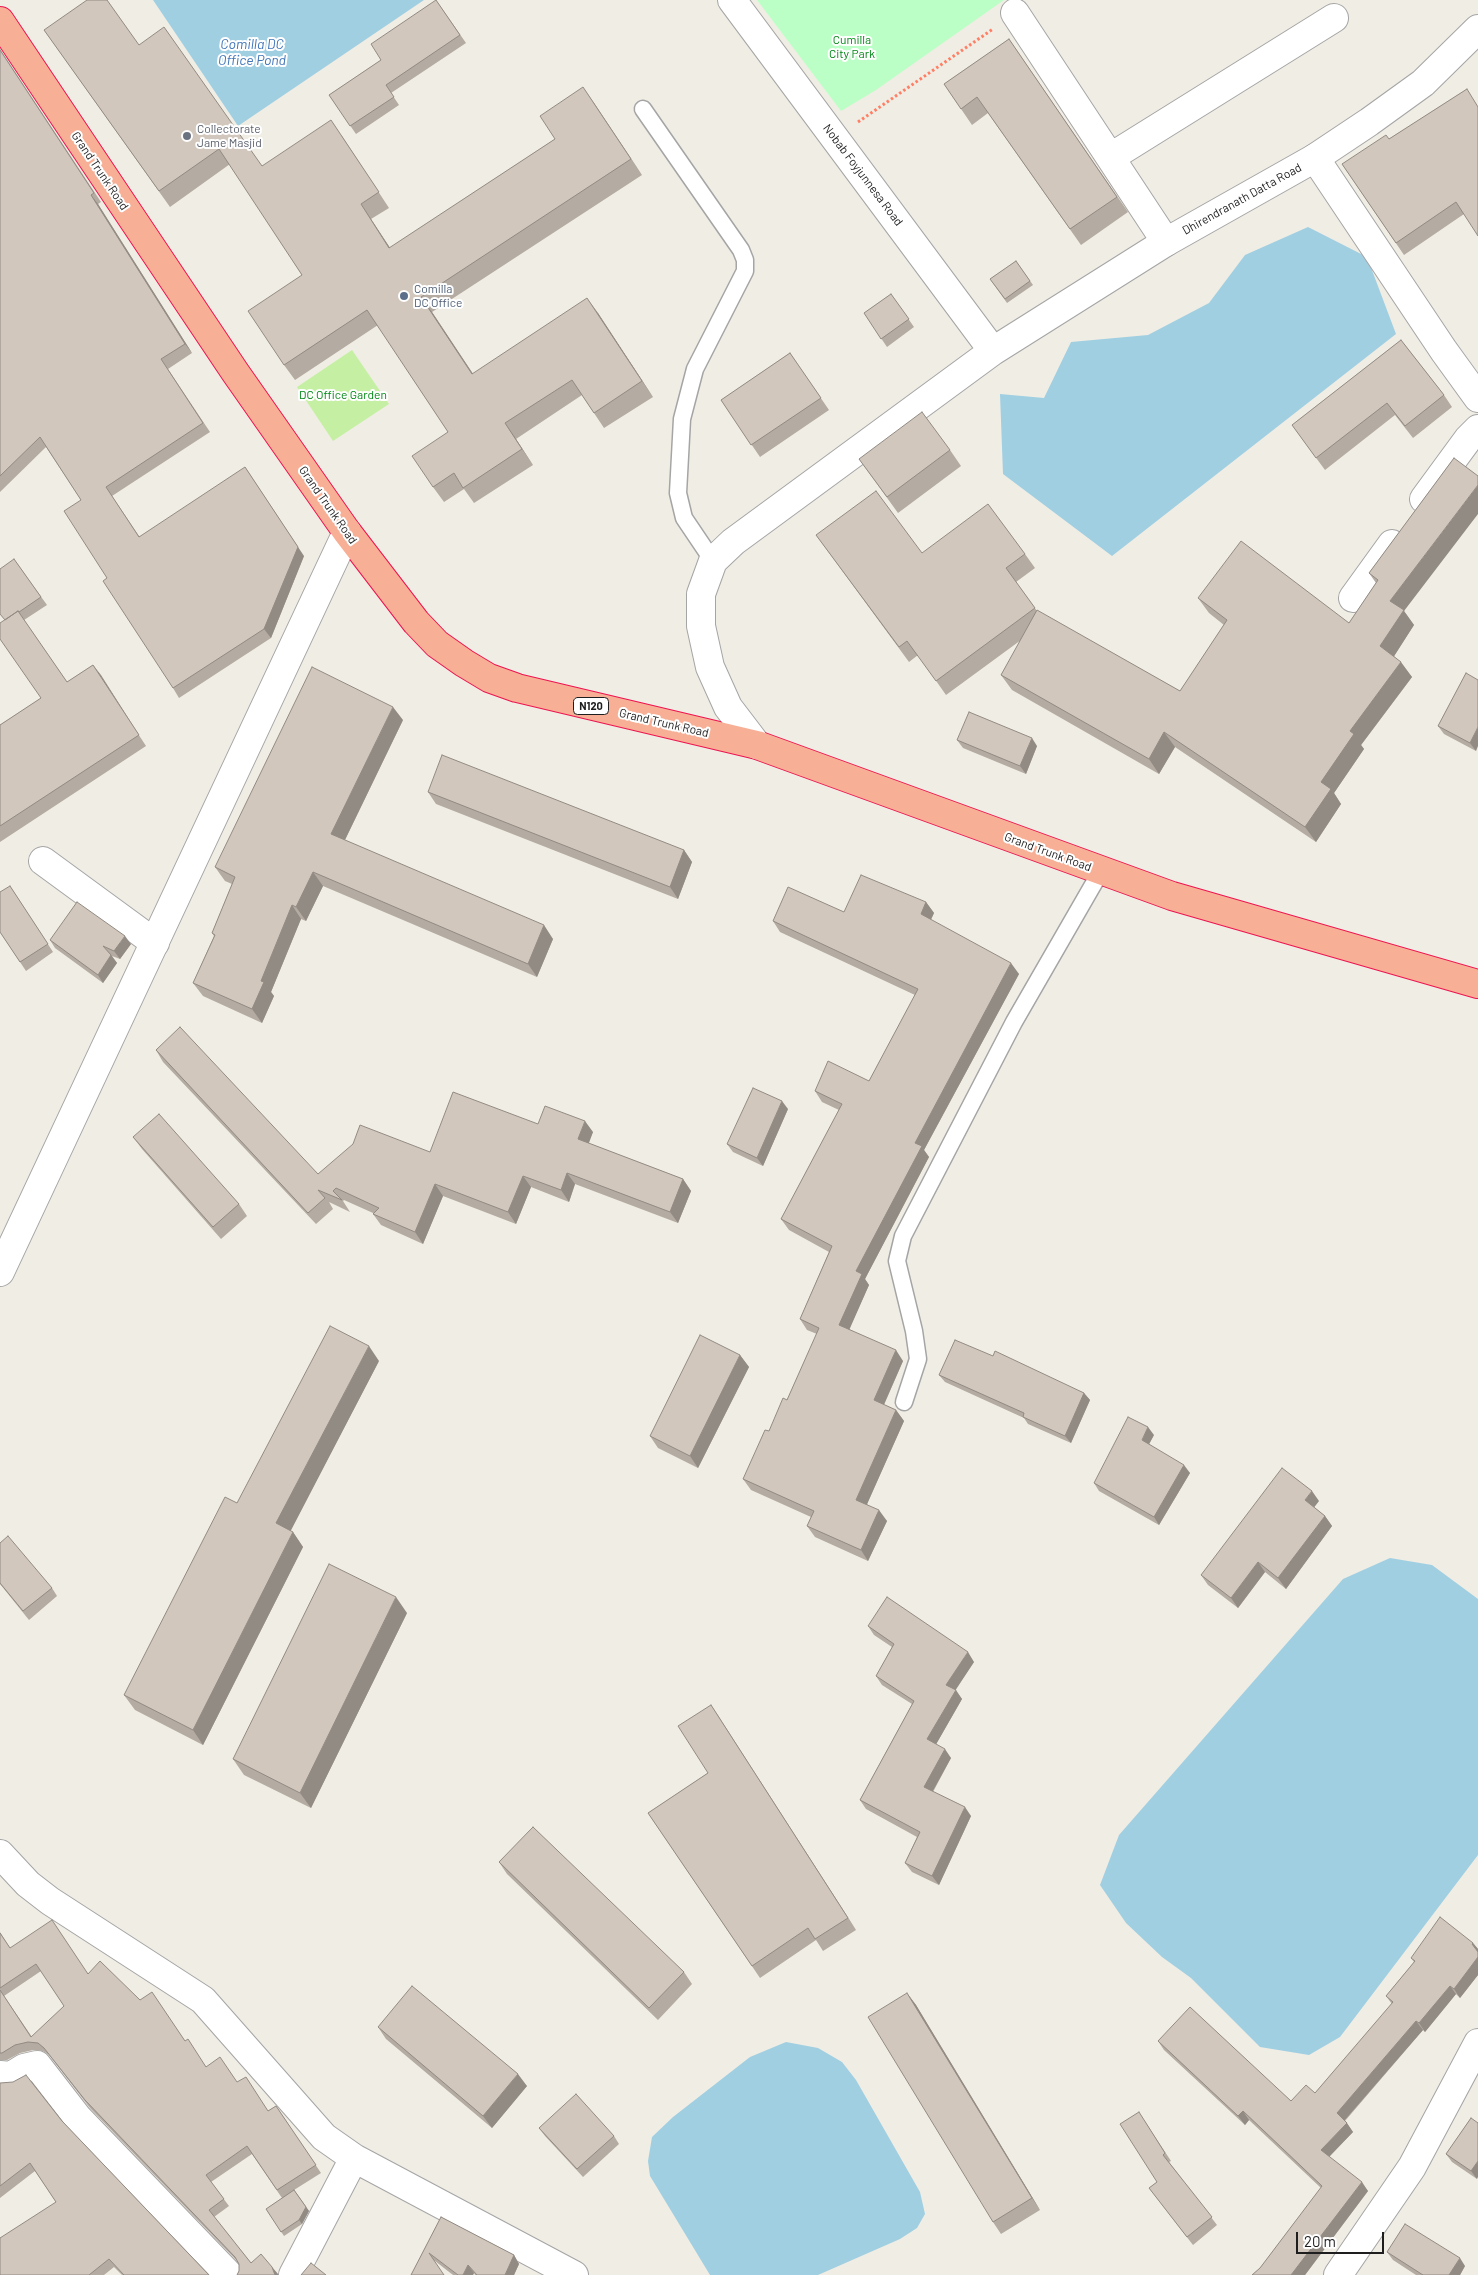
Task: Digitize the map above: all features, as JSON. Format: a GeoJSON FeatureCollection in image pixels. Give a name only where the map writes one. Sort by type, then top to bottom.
{"type":"FeatureCollection","features":[{"type":"Feature","properties":{"kind":"highway","name":"Grand Trunk Road"},"geometry":{"type":"LineString","coordinates":[[0,21],[235,372],[347,532],[416,622],[437,644],[490,678],[517,688],[757,745],[1172,896],[1478,984]]}},
{"type":"Feature","properties":{"kind":"street","name":"Nobab Foyjunnesa Road"},"geometry":{"type":"LineString","coordinates":[[732,0],[993,351]]}},
{"type":"Feature","properties":{"kind":"street"},"geometry":{"type":"LineString","coordinates":[[1015,13],[1166,242]]}},
{"type":"Feature","properties":{"kind":"street"},"geometry":{"type":"LineString","coordinates":[[1111,158],[1334,18]]}},
{"type":"Feature","properties":{"kind":"street","name":"Dhirendranath Datta Road"},"geometry":{"type":"LineString","coordinates":[[713,561],[733,542],[993,351],[1166,242],[1315,158],[1423,83],[1478,29]]}},
{"type":"Feature","properties":{"kind":"street"},"geometry":{"type":"LineString","coordinates":[[1315,158],[1444,351],[1478,398]]}},
{"type":"Feature","properties":{"kind":"street"},"geometry":{"type":"LineString","coordinates":[[1353,598],[1468,439],[1478,429]]}},
{"type":"Feature","properties":{"kind":"street"},"geometry":{"type":"LineString","coordinates":[[0,1272],[347,532]]}},
{"type":"Feature","properties":{"kind":"street"},"geometry":{"type":"LineString","coordinates":[[713,561],[701,594],[701,626],[710,667],[728,707],[757,745]]}},
{"type":"Feature","properties":{"kind":"street"},"geometry":{"type":"LineString","coordinates":[[44,861],[155,943]]}},
{"type":"Feature","properties":{"kind":"street"},"geometry":{"type":"LineString","coordinates":[[0,1854],[28,1884],[50,1901],[203,2000],[324,2137],[354,2158],[574,2275]]}},
{"type":"Feature","properties":{"kind":"street"},"geometry":{"type":"LineString","coordinates":[[1338,2275],[1412,2167],[1478,2043]]}},
{"type":"Feature","properties":{"kind":"street"},"geometry":{"type":"LineString","coordinates":[[0,2075],[11,2076],[24,2068],[37,2065],[78,2118],[229,2275]]}},
{"type":"Feature","properties":{"kind":"street"},"geometry":{"type":"LineString","coordinates":[[293,2275],[354,2158]]}},
{"type":"Feature","properties":{"kind":"lane"},"geometry":{"type":"LineString","coordinates":[[643,109],[741,250],[745,260],[745,271],[694,369],[682,419],[678,494],[684,518],[713,561]]}},
{"type":"Feature","properties":{"kind":"lane"},"geometry":{"type":"LineString","coordinates":[[904,1402],[918,1359],[914,1331],[897,1261],[903,1236],[1014,1022],[1101,871]]}},
{"type":"Feature","properties":{"kind":"path"},"geometry":{"type":"LineString","coordinates":[[835,137],[1015,13]]}},
{"type":"Feature","properties":{"kind":"green space","name":"Cumilla City Park"},"geometry":{"type":"Polygon","coordinates":[[[757,0],[1004,0],[876,90],[841,111],[757,0]]]}},
{"type":"Feature","properties":{"kind":"green space","name":"DC Office Garden"},"geometry":{"type":"Polygon","coordinates":[[[352,350],[389,404],[333,441],[297,387],[352,350]]]}},
{"type":"Feature","properties":{"kind":"water","name":"Comilla DC Office Pond"},"geometry":{"type":"Polygon","coordinates":[[[153,0],[424,0],[238,126],[153,0]]]}},
{"type":"Feature","properties":{"kind":"water"},"geometry":{"type":"Polygon","coordinates":[[[1308,227],[1367,257],[1396,334],[1112,556],[1003,474],[1000,394],[1044,398],[1071,342],[1148,335],[1209,303],[1245,255],[1308,227]]]}},
{"type":"Feature","properties":{"kind":"water"},"geometry":{"type":"Polygon","coordinates":[[[1390,1558],[1432,1565],[1478,1599],[1478,1855],[1340,2037],[1309,2055],[1260,2047],[1191,1978],[1162,1957],[1126,1923],[1100,1885],[1119,1835],[1343,1579],[1390,1558]]]}},
{"type":"Feature","properties":{"kind":"water"},"geometry":{"type":"Polygon","coordinates":[[[786,2042],[818,2048],[842,2062],[856,2080],[920,2192],[925,2214],[917,2228],[900,2239],[818,2275],[710,2275],[650,2176],[648,2161],[652,2137],[673,2117],[750,2057],[786,2042]]]}},
{"type":"Feature","properties":{"kind":"building"},"geometry":{"type":"Polygon","coordinates":[[[87,0],[107,0],[139,45],[164,27],[262,166],[331,120],[379,192],[361,204],[389,248],[555,139],[540,116],[583,87],[631,159],[421,297],[472,374],[587,298],[642,381],[594,413],[572,380],[505,423],[522,449],[463,488],[454,473],[433,487],[412,456],[448,432],[367,310],[284,365],[248,311],[302,275],[219,149],[159,191],[44,30],[87,0]]]}},
{"type":"Feature","properties":{"kind":"building"},"geometry":{"type":"Polygon","coordinates":[[[436,0],[460,35],[386,85],[394,97],[350,126],[329,95],[381,60],[371,44],[436,0]]]}},
{"type":"Feature","properties":{"kind":"building"},"geometry":{"type":"Polygon","coordinates":[[[1009,39],[1117,197],[1070,229],[977,97],[961,109],[944,84],[1009,39]]]}},
{"type":"Feature","properties":{"kind":"building"},"geometry":{"type":"Polygon","coordinates":[[[0,50],[94,193],[91,195],[185,344],[161,359],[203,423],[106,487],[139,537],[245,467],[298,547],[264,629],[173,688],[103,581],[107,578],[64,511],[81,500],[40,437],[0,476],[0,50]]]}},
{"type":"Feature","properties":{"kind":"building"},"geometry":{"type":"Polygon","coordinates":[[[1467,89],[1478,107],[1478,236],[1456,202],[1396,243],[1342,164],[1386,135],[1389,139],[1467,89]]]}},
{"type":"Feature","properties":{"kind":"building"},"geometry":{"type":"Polygon","coordinates":[[[1016,261],[1030,281],[1005,299],[990,279],[1016,261]]]}},
{"type":"Feature","properties":{"kind":"building"},"geometry":{"type":"Polygon","coordinates":[[[891,294],[909,319],[881,339],[864,313],[891,294]]]}},
{"type":"Feature","properties":{"kind":"building"},"geometry":{"type":"Polygon","coordinates":[[[1401,340],[1444,395],[1405,426],[1387,403],[1316,458],[1292,425],[1401,340]]]}},
{"type":"Feature","properties":{"kind":"building"},"geometry":{"type":"Polygon","coordinates":[[[790,353],[821,398],[751,445],[721,400],[790,353]]]}},
{"type":"Feature","properties":{"kind":"building"},"geometry":{"type":"Polygon","coordinates":[[[922,412],[950,450],[887,497],[859,459],[922,412]]]}},
{"type":"Feature","properties":{"kind":"building"},"geometry":{"type":"Polygon","coordinates":[[[1454,458],[1478,476],[1478,485],[1390,601],[1404,610],[1380,646],[1401,662],[1350,731],[1354,734],[1321,782],[1331,789],[1305,827],[1164,732],[1149,759],[1001,675],[1037,610],[1180,691],[1227,620],[1198,598],[1241,541],[1349,623],[1378,580],[1369,573],[1454,458]]]}},
{"type":"Feature","properties":{"kind":"building"},"geometry":{"type":"Polygon","coordinates":[[[876,491],[922,553],[988,504],[1025,554],[1006,568],[1035,608],[936,681],[907,641],[899,647],[816,535],[876,491]]]}},
{"type":"Feature","properties":{"kind":"building"},"geometry":{"type":"Polygon","coordinates":[[[14,559],[41,597],[5,620],[0,614],[0,569],[14,559]]]}},
{"type":"Feature","properties":{"kind":"building"},"geometry":{"type":"Polygon","coordinates":[[[18,611],[67,682],[93,665],[139,735],[0,826],[0,725],[41,698],[0,639],[0,623],[18,611]]]}},
{"type":"Feature","properties":{"kind":"building"},"geometry":{"type":"Polygon","coordinates":[[[312,667],[393,707],[331,834],[544,925],[528,964],[313,872],[296,907],[292,905],[261,981],[264,982],[252,1009],[193,983],[215,935],[212,933],[235,877],[215,867],[312,667]]]}},
{"type":"Feature","properties":{"kind":"building"},"geometry":{"type":"Polygon","coordinates":[[[1466,673],[1478,680],[1478,727],[1470,743],[1438,726],[1466,673]]]}},
{"type":"Feature","properties":{"kind":"building"},"geometry":{"type":"Polygon","coordinates":[[[969,712],[1032,738],[1020,766],[957,740],[969,712]]]}},
{"type":"Feature","properties":{"kind":"building"},"geometry":{"type":"Polygon","coordinates":[[[442,755],[684,850],[670,887],[428,792],[442,755]]]}},
{"type":"Feature","properties":{"kind":"building"},"geometry":{"type":"Polygon","coordinates":[[[861,875],[926,902],[921,914],[1011,963],[915,1143],[922,1146],[856,1271],[862,1274],[839,1325],[896,1350],[874,1400],[896,1410],[856,1500],[879,1510],[861,1550],[807,1526],[814,1511],[743,1479],[765,1430],[769,1431],[783,1398],[787,1400],[819,1328],[800,1319],[832,1246],[781,1219],[842,1104],[815,1091],[828,1061],[869,1081],[918,989],[773,921],[788,887],[844,912],[861,875]]]}},
{"type":"Feature","properties":{"kind":"building"},"geometry":{"type":"Polygon","coordinates":[[[10,886],[48,944],[20,962],[0,932],[0,892],[10,886]]]}},
{"type":"Feature","properties":{"kind":"building"},"geometry":{"type":"Polygon","coordinates":[[[77,902],[125,936],[114,951],[103,946],[111,955],[98,975],[50,940],[77,902]]]}},
{"type":"Feature","properties":{"kind":"building"},"geometry":{"type":"Polygon","coordinates":[[[180,1027],[318,1174],[353,1144],[360,1125],[430,1152],[453,1092],[538,1124],[545,1106],[585,1121],[578,1139],[683,1179],[670,1212],[567,1173],[561,1190],[523,1176],[508,1212],[435,1184],[415,1232],[373,1214],[379,1208],[336,1188],[333,1191],[342,1200],[318,1190],[325,1198],[308,1213],[156,1050],[180,1027]]]}},
{"type":"Feature","properties":{"kind":"building"},"geometry":{"type":"Polygon","coordinates":[[[753,1088],[782,1101],[757,1158],[727,1144],[753,1088]]]}},
{"type":"Feature","properties":{"kind":"building"},"geometry":{"type":"Polygon","coordinates":[[[159,1114],[239,1204],[213,1227],[133,1137],[159,1114]]]}},
{"type":"Feature","properties":{"kind":"building"},"geometry":{"type":"Polygon","coordinates":[[[330,1326],[369,1346],[276,1523],[293,1532],[193,1730],[124,1695],[225,1497],[237,1503],[330,1326]]]}},
{"type":"Feature","properties":{"kind":"building"},"geometry":{"type":"Polygon","coordinates":[[[700,1335],[740,1355],[690,1456],[650,1436],[700,1335]]]}},
{"type":"Feature","properties":{"kind":"building"},"geometry":{"type":"Polygon","coordinates":[[[955,1340],[993,1356],[995,1351],[1084,1393],[1065,1436],[1023,1417],[1024,1413],[939,1375],[955,1340]]]}},
{"type":"Feature","properties":{"kind":"building"},"geometry":{"type":"Polygon","coordinates":[[[1128,1417],[1148,1427],[1142,1440],[1184,1465],[1154,1517],[1094,1483],[1128,1417]]]}},
{"type":"Feature","properties":{"kind":"building"},"geometry":{"type":"Polygon","coordinates":[[[1282,1468],[1312,1491],[1305,1500],[1325,1516],[1278,1578],[1258,1562],[1231,1598],[1201,1575],[1282,1468]]]}},
{"type":"Feature","properties":{"kind":"building"},"geometry":{"type":"Polygon","coordinates":[[[8,1536],[52,1588],[23,1611],[0,1583],[0,1543],[8,1536]]]}},
{"type":"Feature","properties":{"kind":"building"},"geometry":{"type":"Polygon","coordinates":[[[329,1564],[396,1597],[300,1793],[233,1759],[329,1564]]]}},
{"type":"Feature","properties":{"kind":"building"},"geometry":{"type":"Polygon","coordinates":[[[887,1597],[968,1652],[946,1685],[956,1690],[927,1739],[945,1749],[924,1787],[965,1807],[932,1876],[905,1863],[920,1832],[860,1800],[914,1701],[876,1676],[894,1644],[868,1626],[887,1597]]]}},
{"type":"Feature","properties":{"kind":"building"},"geometry":{"type":"Polygon","coordinates":[[[711,1705],[848,1918],[815,1939],[808,1928],[752,1966],[648,1813],[708,1773],[678,1726],[711,1705]]]}},
{"type":"Feature","properties":{"kind":"building"},"geometry":{"type":"Polygon","coordinates":[[[533,1827],[684,1972],[649,2008],[499,1862],[533,1827]]]}},
{"type":"Feature","properties":{"kind":"building"},"geometry":{"type":"Polygon","coordinates":[[[1440,1917],[1473,1943],[1478,1952],[1478,1957],[1454,1989],[1450,1986],[1419,2023],[1416,2021],[1337,2113],[1347,2123],[1321,2150],[1362,2182],[1291,2275],[1252,2275],[1260,2268],[1322,2186],[1243,2111],[1238,2116],[1158,2041],[1190,2007],[1291,2101],[1306,2085],[1315,2093],[1393,2002],[1386,1996],[1415,1961],[1411,1958],[1440,1917]]]}},
{"type":"Feature","properties":{"kind":"building"},"geometry":{"type":"Polygon","coordinates":[[[52,1920],[88,1974],[100,1961],[140,2000],[152,1992],[185,2041],[188,2039],[206,2067],[220,2057],[237,2082],[246,2077],[268,2111],[276,2106],[316,2165],[277,2190],[247,2146],[206,2175],[224,2199],[209,2210],[251,2263],[261,2254],[272,2267],[275,2275],[237,2275],[239,2264],[235,2257],[85,2100],[38,2043],[28,2042],[15,2045],[0,2053],[0,1990],[31,2037],[64,2006],[36,1964],[0,1988],[0,1933],[10,1948],[52,1920]]]}},
{"type":"Feature","properties":{"kind":"building"},"geometry":{"type":"Polygon","coordinates":[[[412,1986],[518,2074],[483,2116],[378,2027],[412,1986]]]}},
{"type":"Feature","properties":{"kind":"building"},"geometry":{"type":"Polygon","coordinates":[[[907,1993],[1032,2198],[993,2222],[868,2017],[907,1993]]]}},
{"type":"Feature","properties":{"kind":"building"},"geometry":{"type":"Polygon","coordinates":[[[26,2075],[62,2121],[209,2275],[124,2275],[109,2259],[89,2275],[0,2275],[0,2238],[56,2202],[30,2163],[0,2186],[0,2083],[13,2082],[26,2075]]]}},
{"type":"Feature","properties":{"kind":"building"},"geometry":{"type":"Polygon","coordinates":[[[576,2094],[614,2136],[577,2169],[539,2128],[576,2094]]]}},
{"type":"Feature","properties":{"kind":"building"},"geometry":{"type":"Polygon","coordinates":[[[1139,2112],[1165,2153],[1163,2155],[1212,2217],[1187,2237],[1149,2188],[1157,2182],[1120,2124],[1139,2112]]]}},
{"type":"Feature","properties":{"kind":"building"},"geometry":{"type":"Polygon","coordinates":[[[1471,2118],[1478,2123],[1478,2161],[1471,2171],[1446,2154],[1471,2118]]]}},
{"type":"Feature","properties":{"kind":"building"},"geometry":{"type":"Polygon","coordinates":[[[294,2190],[306,2207],[299,2220],[281,2232],[266,2209],[294,2190]]]}},
{"type":"Feature","properties":{"kind":"building"},"geometry":{"type":"Polygon","coordinates":[[[441,2217],[514,2255],[505,2275],[477,2275],[468,2265],[463,2275],[458,2275],[429,2253],[444,2275],[411,2275],[441,2217]]]}},
{"type":"Feature","properties":{"kind":"building"},"geometry":{"type":"Polygon","coordinates":[[[1405,2224],[1460,2258],[1449,2275],[1423,2275],[1387,2252],[1405,2224]]]}},
{"type":"Feature","properties":{"kind":"building"},"geometry":{"type":"Polygon","coordinates":[[[311,2263],[326,2275],[301,2275],[311,2263]]]}},
{"type":"Feature","properties":{"kind":"place","name":"Collectorate Jame Masjid"},"geometry":{"type":"Point","coordinates":[187,136]}},
{"type":"Feature","properties":{"kind":"place","name":"Comilla DC Office"},"geometry":{"type":"Point","coordinates":[404,296]}}]}
